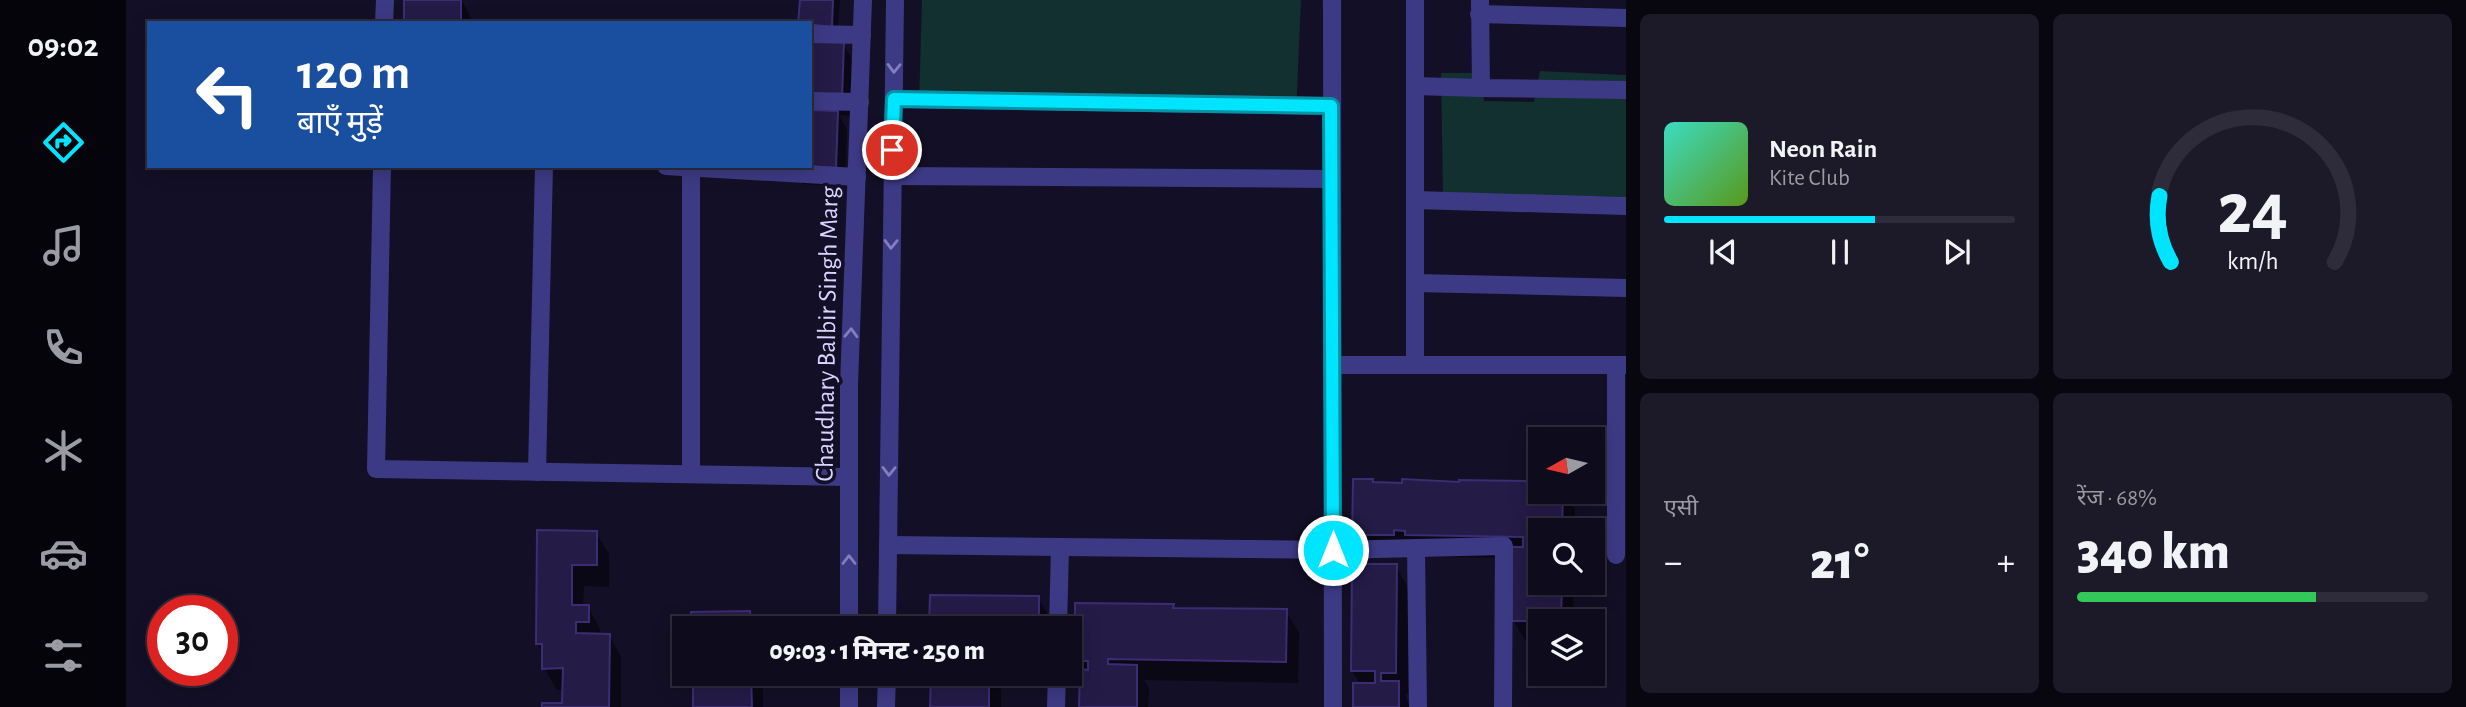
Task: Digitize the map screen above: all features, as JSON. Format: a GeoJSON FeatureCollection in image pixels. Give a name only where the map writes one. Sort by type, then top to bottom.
{"type":"FeatureCollection","features":[{"type":"Feature","properties":{"kind":"street"},"geometry":{"type":"LineString","coordinates":[[384,21],[385,0]]}},
{"type":"Feature","properties":{"kind":"street","name":"Chaudhary Balbir Singh Marg"},"geometry":{"type":"LineString","coordinates":[[849,616],[849,385],[863,0]]}},
{"type":"Feature","properties":{"kind":"street"},"geometry":{"type":"LineString","coordinates":[[887,616],[895,0]]}},
{"type":"Feature","properties":{"kind":"street"},"geometry":{"type":"LineString","coordinates":[[1332,0],[1333,707]]}},
{"type":"Feature","properties":{"kind":"street"},"geometry":{"type":"LineString","coordinates":[[1415,0],[1415,365]]}},
{"type":"Feature","properties":{"kind":"street"},"geometry":{"type":"LineString","coordinates":[[1481,88],[1480,7],[1626,18]]}},
{"type":"Feature","properties":{"kind":"street"},"geometry":{"type":"LineString","coordinates":[[812,34],[862,35]]}},
{"type":"Feature","properties":{"kind":"street"},"geometry":{"type":"LineString","coordinates":[[1415,86],[1626,90]]}},
{"type":"Feature","properties":{"kind":"street"},"geometry":{"type":"LineString","coordinates":[[894,99],[1331,106]]}},
{"type":"Feature","properties":{"kind":"street"},"geometry":{"type":"LineString","coordinates":[[812,101],[860,102]]}},
{"type":"Feature","properties":{"kind":"street"},"geometry":{"type":"LineString","coordinates":[[382,168],[376,469],[849,477]]}},
{"type":"Feature","properties":{"kind":"street"},"geometry":{"type":"LineString","coordinates":[[537,472],[544,168]]}},
{"type":"Feature","properties":{"kind":"street"},"geometry":{"type":"LineString","coordinates":[[691,168],[691,474]]}},
{"type":"Feature","properties":{"kind":"street"},"geometry":{"type":"LineString","coordinates":[[708,168],[857,177]]}},
{"type":"Feature","properties":{"kind":"street"},"geometry":{"type":"LineString","coordinates":[[892,176],[1331,179]]}},
{"type":"Feature","properties":{"kind":"street"},"geometry":{"type":"LineString","coordinates":[[1415,200],[1626,206]]}},
{"type":"Feature","properties":{"kind":"street"},"geometry":{"type":"LineString","coordinates":[[1416,283],[1626,288]]}},
{"type":"Feature","properties":{"kind":"street"},"geometry":{"type":"LineString","coordinates":[[1332,365],[1621,365],[1616,555]]}},
{"type":"Feature","properties":{"kind":"street"},"geometry":{"type":"LineString","coordinates":[[888,545],[1333,550],[1504,546],[1503,707]]}},
{"type":"Feature","properties":{"kind":"street"},"geometry":{"type":"LineString","coordinates":[[1058,616],[1059,547]]}},
{"type":"Feature","properties":{"kind":"street"},"geometry":{"type":"LineString","coordinates":[[1416,548],[1418,707]]}},
{"type":"Feature","properties":{"kind":"street"},"geometry":{"type":"LineString","coordinates":[[849,686],[849,707]]}},
{"type":"Feature","properties":{"kind":"street"},"geometry":{"type":"LineString","coordinates":[[886,707],[887,686]]}},
{"type":"Feature","properties":{"kind":"street"},"geometry":{"type":"LineString","coordinates":[[1056,707],[1057,686]]}},
{"type":"Feature","properties":{"kind":"green space"},"geometry":{"type":"Polygon","coordinates":[[[922,0],[1301,0],[1296,114],[919,104],[922,0]]]}},
{"type":"Feature","properties":{"kind":"green space"},"geometry":{"type":"Polygon","coordinates":[[[1540,71],[1626,75],[1626,197],[1443,194],[1441,73],[1482,73],[1484,101],[1534,102],[1540,71]]]}},
{"type":"Feature","properties":{"kind":"building"},"geometry":{"type":"Polygon","coordinates":[[[404,0],[461,0],[461,21],[404,21],[404,0]]]}},
{"type":"Feature","properties":{"kind":"building"},"geometry":{"type":"Polygon","coordinates":[[[800,0],[833,0],[832,27],[812,25],[812,21],[798,21],[800,0]]]}},
{"type":"Feature","properties":{"kind":"building"},"geometry":{"type":"Polygon","coordinates":[[[812,41],[844,42],[842,99],[812,98],[812,41]]]}},
{"type":"Feature","properties":{"kind":"building"},"geometry":{"type":"Polygon","coordinates":[[[812,110],[838,111],[836,169],[812,166],[812,110]]]}},
{"type":"Feature","properties":{"kind":"building"},"geometry":{"type":"Polygon","coordinates":[[[1353,479],[1402,483],[1402,479],[1528,481],[1528,504],[1563,504],[1562,518],[1528,518],[1528,595],[1562,595],[1561,609],[1528,609],[1528,621],[1512,621],[1512,547],[1523,547],[1523,537],[1405,535],[1405,531],[1394,530],[1394,535],[1352,535],[1353,479]]]}},
{"type":"Feature","properties":{"kind":"building"},"geometry":{"type":"Polygon","coordinates":[[[537,530],[597,531],[597,565],[572,565],[572,605],[589,605],[589,622],[576,622],[576,633],[610,634],[609,707],[542,707],[542,703],[562,703],[563,668],[542,669],[542,644],[536,644],[537,530]]]}},
{"type":"Feature","properties":{"kind":"building"},"geometry":{"type":"Polygon","coordinates":[[[1352,564],[1397,564],[1396,673],[1381,673],[1381,681],[1399,681],[1399,707],[1353,707],[1353,683],[1375,683],[1375,671],[1351,671],[1352,564]]]}},
{"type":"Feature","properties":{"kind":"building"},"geometry":{"type":"Polygon","coordinates":[[[930,595],[1039,596],[1039,616],[929,616],[930,595]]]}},
{"type":"Feature","properties":{"kind":"building"},"geometry":{"type":"Polygon","coordinates":[[[1075,603],[1174,604],[1173,608],[1287,609],[1286,662],[1108,659],[1108,664],[1137,665],[1137,707],[1079,707],[1082,669],[1088,670],[1088,661],[1082,661],[1082,616],[1075,616],[1075,603]]]}},
{"type":"Feature","properties":{"kind":"building"},"geometry":{"type":"Polygon","coordinates":[[[750,611],[750,616],[691,616],[691,612],[750,611]]]}},
{"type":"Feature","properties":{"kind":"building"},"geometry":{"type":"Polygon","coordinates":[[[693,686],[751,686],[752,707],[693,707],[693,686]]]}},
{"type":"Feature","properties":{"kind":"building"},"geometry":{"type":"Polygon","coordinates":[[[931,686],[989,686],[989,707],[930,707],[931,686]]]}},
{"type":"Feature","properties":{"kind":"route"},"geometry":{"type":"LineString","coordinates":[[892,150],[894,99],[1331,106],[1333,550]]}}]}
